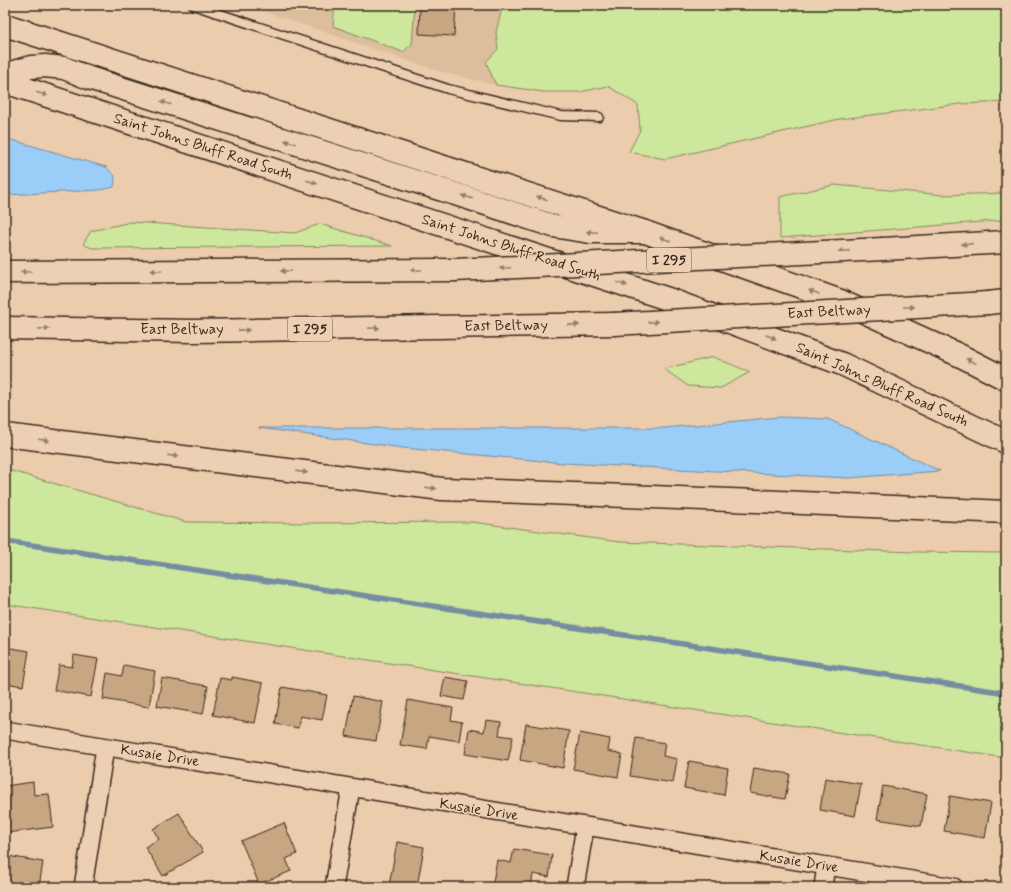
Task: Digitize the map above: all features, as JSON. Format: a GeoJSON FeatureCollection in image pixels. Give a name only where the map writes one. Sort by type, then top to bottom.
{"type":"FeatureCollection","features":[{"type":"Feature","properties":{"kind":"main road"},"geometry":{"type":"LineString","coordinates":[[5,25],[75,46],[645,232],[838,300],[961,356],[1006,379]]}},
{"type":"Feature","properties":{"kind":"main road"},"geometry":{"type":"LineString","coordinates":[[5,81],[17,71],[31,67],[46,66],[64,68],[88,78],[553,226],[590,232],[645,232]]}},
{"type":"Feature","properties":{"kind":"main road","name":"Saint Johns Bluff Road South"},"geometry":{"type":"LineString","coordinates":[[5,81],[671,300],[842,364],[1006,442]]}},
{"type":"Feature","properties":{"kind":"main road","name":"I 295"},"geometry":{"type":"LineString","coordinates":[[5,272],[455,270],[1006,242]]}},
{"type":"Feature","properties":{"kind":"main road","name":"East Beltway"},"geometry":{"type":"LineString","coordinates":[[5,328],[194,331],[614,324],[997,302]]}},
{"type":"Feature","properties":{"kind":"main road"},"geometry":{"type":"LineString","coordinates":[[5,435],[442,490],[756,500],[1006,512]]}},
{"type":"Feature","properties":{"kind":"street","name":"Kusaie Drive"},"geometry":{"type":"LineString","coordinates":[[5,730],[105,748],[168,757],[954,887]]}},
{"type":"Feature","properties":{"kind":"street"},"geometry":{"type":"LineString","coordinates":[[83,887],[105,748]]}},
{"type":"Feature","properties":{"kind":"street"},"geometry":{"type":"LineString","coordinates":[[334,887],[351,788]]}},
{"type":"Feature","properties":{"kind":"street"},"geometry":{"type":"LineString","coordinates":[[575,887],[585,827]]}},
{"type":"Feature","properties":{"kind":"street"},"geometry":{"type":"LineString","coordinates":[[823,887],[826,866]]}},
{"type":"Feature","properties":{"kind":"lane"},"geometry":{"type":"LineString","coordinates":[[193,5],[448,89],[561,116],[599,117]]}},
{"type":"Feature","properties":{"kind":"shaded area"},"geometry":{"type":"Polygon","coordinates":[[[245,5],[335,5],[333,26],[412,44],[415,5],[503,5],[496,32],[498,49],[486,62],[496,85],[441,72],[245,5]]]}},
{"type":"Feature","properties":{"kind":"green space"},"geometry":{"type":"Polygon","coordinates":[[[335,5],[415,5],[412,44],[403,52],[333,26],[335,5]]]}},
{"type":"Feature","properties":{"kind":"green space"},"geometry":{"type":"Polygon","coordinates":[[[503,5],[1006,5],[1006,102],[960,104],[839,119],[665,159],[629,152],[640,130],[638,105],[608,86],[580,92],[544,92],[496,85],[486,62],[498,49],[496,32],[503,5]]]}},
{"type":"Feature","properties":{"kind":"green space"},"geometry":{"type":"Polygon","coordinates":[[[834,185],[943,195],[1006,193],[1006,220],[780,238],[780,197],[834,185]]]}},
{"type":"Feature","properties":{"kind":"green space"},"geometry":{"type":"Polygon","coordinates":[[[131,222],[295,233],[320,224],[392,246],[92,248],[83,244],[91,231],[131,222]]]}},
{"type":"Feature","properties":{"kind":"green space"},"geometry":{"type":"Polygon","coordinates":[[[713,357],[750,372],[721,388],[688,386],[664,369],[713,357]]]}},
{"type":"Feature","properties":{"kind":"green space"},"geometry":{"type":"Polygon","coordinates":[[[5,469],[186,522],[472,522],[619,542],[915,552],[1006,553],[1006,758],[5,604],[5,469]]]}},
{"type":"Feature","properties":{"kind":"water"},"geometry":{"type":"Polygon","coordinates":[[[5,140],[12,140],[106,167],[115,176],[114,187],[100,190],[5,195],[5,140]]]}},
{"type":"Feature","properties":{"kind":"water"},"geometry":{"type":"Polygon","coordinates":[[[780,417],[828,419],[940,471],[848,478],[564,463],[403,448],[259,428],[664,428],[780,417]]]}},
{"type":"Feature","properties":{"kind":"building"},"geometry":{"type":"Polygon","coordinates":[[[420,5],[456,5],[454,36],[419,34],[420,5]]]}},
{"type":"Feature","properties":{"kind":"building"},"geometry":{"type":"Polygon","coordinates":[[[5,647],[29,651],[23,686],[5,683],[5,647]]]}},
{"type":"Feature","properties":{"kind":"building"},"geometry":{"type":"Polygon","coordinates":[[[74,655],[98,659],[91,697],[54,690],[59,665],[72,667],[74,655]]]}},
{"type":"Feature","properties":{"kind":"building"},"geometry":{"type":"Polygon","coordinates":[[[124,665],[155,671],[149,707],[103,699],[107,673],[122,676],[124,665]]]}},
{"type":"Feature","properties":{"kind":"building"},"geometry":{"type":"Polygon","coordinates":[[[232,677],[263,683],[255,723],[213,715],[220,678],[232,680],[232,677]]]}},
{"type":"Feature","properties":{"kind":"building"},"geometry":{"type":"Polygon","coordinates":[[[445,677],[468,681],[464,700],[441,696],[445,677]]]}},
{"type":"Feature","properties":{"kind":"building"},"geometry":{"type":"Polygon","coordinates":[[[162,678],[208,686],[203,714],[157,706],[162,678]]]}},
{"type":"Feature","properties":{"kind":"building"},"geometry":{"type":"Polygon","coordinates":[[[282,687],[327,695],[322,720],[300,716],[298,728],[275,724],[282,687]]]}},
{"type":"Feature","properties":{"kind":"building"},"geometry":{"type":"Polygon","coordinates":[[[353,696],[383,702],[376,741],[346,736],[353,696]]]}},
{"type":"Feature","properties":{"kind":"building"},"geometry":{"type":"Polygon","coordinates":[[[408,700],[453,708],[451,720],[462,722],[459,741],[429,736],[427,749],[400,745],[408,700]]]}},
{"type":"Feature","properties":{"kind":"building"},"geometry":{"type":"Polygon","coordinates":[[[486,720],[501,722],[499,735],[513,737],[508,761],[465,754],[469,729],[484,732],[486,720]]]}},
{"type":"Feature","properties":{"kind":"building"},"geometry":{"type":"Polygon","coordinates":[[[526,724],[569,731],[563,768],[520,760],[526,724]]]}},
{"type":"Feature","properties":{"kind":"building"},"geometry":{"type":"Polygon","coordinates":[[[580,733],[610,739],[608,751],[622,754],[618,777],[573,769],[580,733]]]}},
{"type":"Feature","properties":{"kind":"building"},"geometry":{"type":"Polygon","coordinates":[[[636,738],[665,743],[663,756],[677,759],[673,783],[630,776],[636,738]]]}},
{"type":"Feature","properties":{"kind":"building"},"geometry":{"type":"Polygon","coordinates":[[[689,761],[728,768],[724,795],[684,788],[689,761]]]}},
{"type":"Feature","properties":{"kind":"building"},"geometry":{"type":"Polygon","coordinates":[[[754,768],[790,774],[785,799],[750,793],[754,768]]]}},
{"type":"Feature","properties":{"kind":"building"},"geometry":{"type":"Polygon","coordinates":[[[825,778],[861,784],[855,816],[820,810],[825,778]]]}},
{"type":"Feature","properties":{"kind":"building"},"geometry":{"type":"Polygon","coordinates":[[[33,782],[34,795],[49,794],[53,827],[7,833],[5,817],[5,786],[33,782]]]}},
{"type":"Feature","properties":{"kind":"building"},"geometry":{"type":"Polygon","coordinates":[[[883,786],[927,794],[921,826],[877,819],[883,786]]]}},
{"type":"Feature","properties":{"kind":"building"},"geometry":{"type":"Polygon","coordinates":[[[950,796],[991,803],[985,838],[944,831],[950,796]]]}},
{"type":"Feature","properties":{"kind":"building"},"geometry":{"type":"Polygon","coordinates":[[[179,813],[203,852],[163,876],[145,847],[159,839],[153,829],[179,813]]]}},
{"type":"Feature","properties":{"kind":"building"},"geometry":{"type":"Polygon","coordinates":[[[284,823],[297,854],[286,859],[291,871],[259,884],[241,841],[284,823]]]}},
{"type":"Feature","properties":{"kind":"building"},"geometry":{"type":"Polygon","coordinates":[[[397,842],[424,847],[417,887],[389,886],[397,842]]]}},
{"type":"Feature","properties":{"kind":"building"},"geometry":{"type":"Polygon","coordinates":[[[514,849],[552,855],[549,877],[533,874],[531,887],[492,887],[497,860],[511,863],[514,849]]]}},
{"type":"Feature","properties":{"kind":"building"},"geometry":{"type":"Polygon","coordinates":[[[8,856],[43,862],[39,887],[5,887],[5,873],[8,856]]]}},
{"type":"Feature","properties":{"kind":"waterway"},"geometry":{"type":"LineString","coordinates":[[5,541],[1006,693]]}}]}
